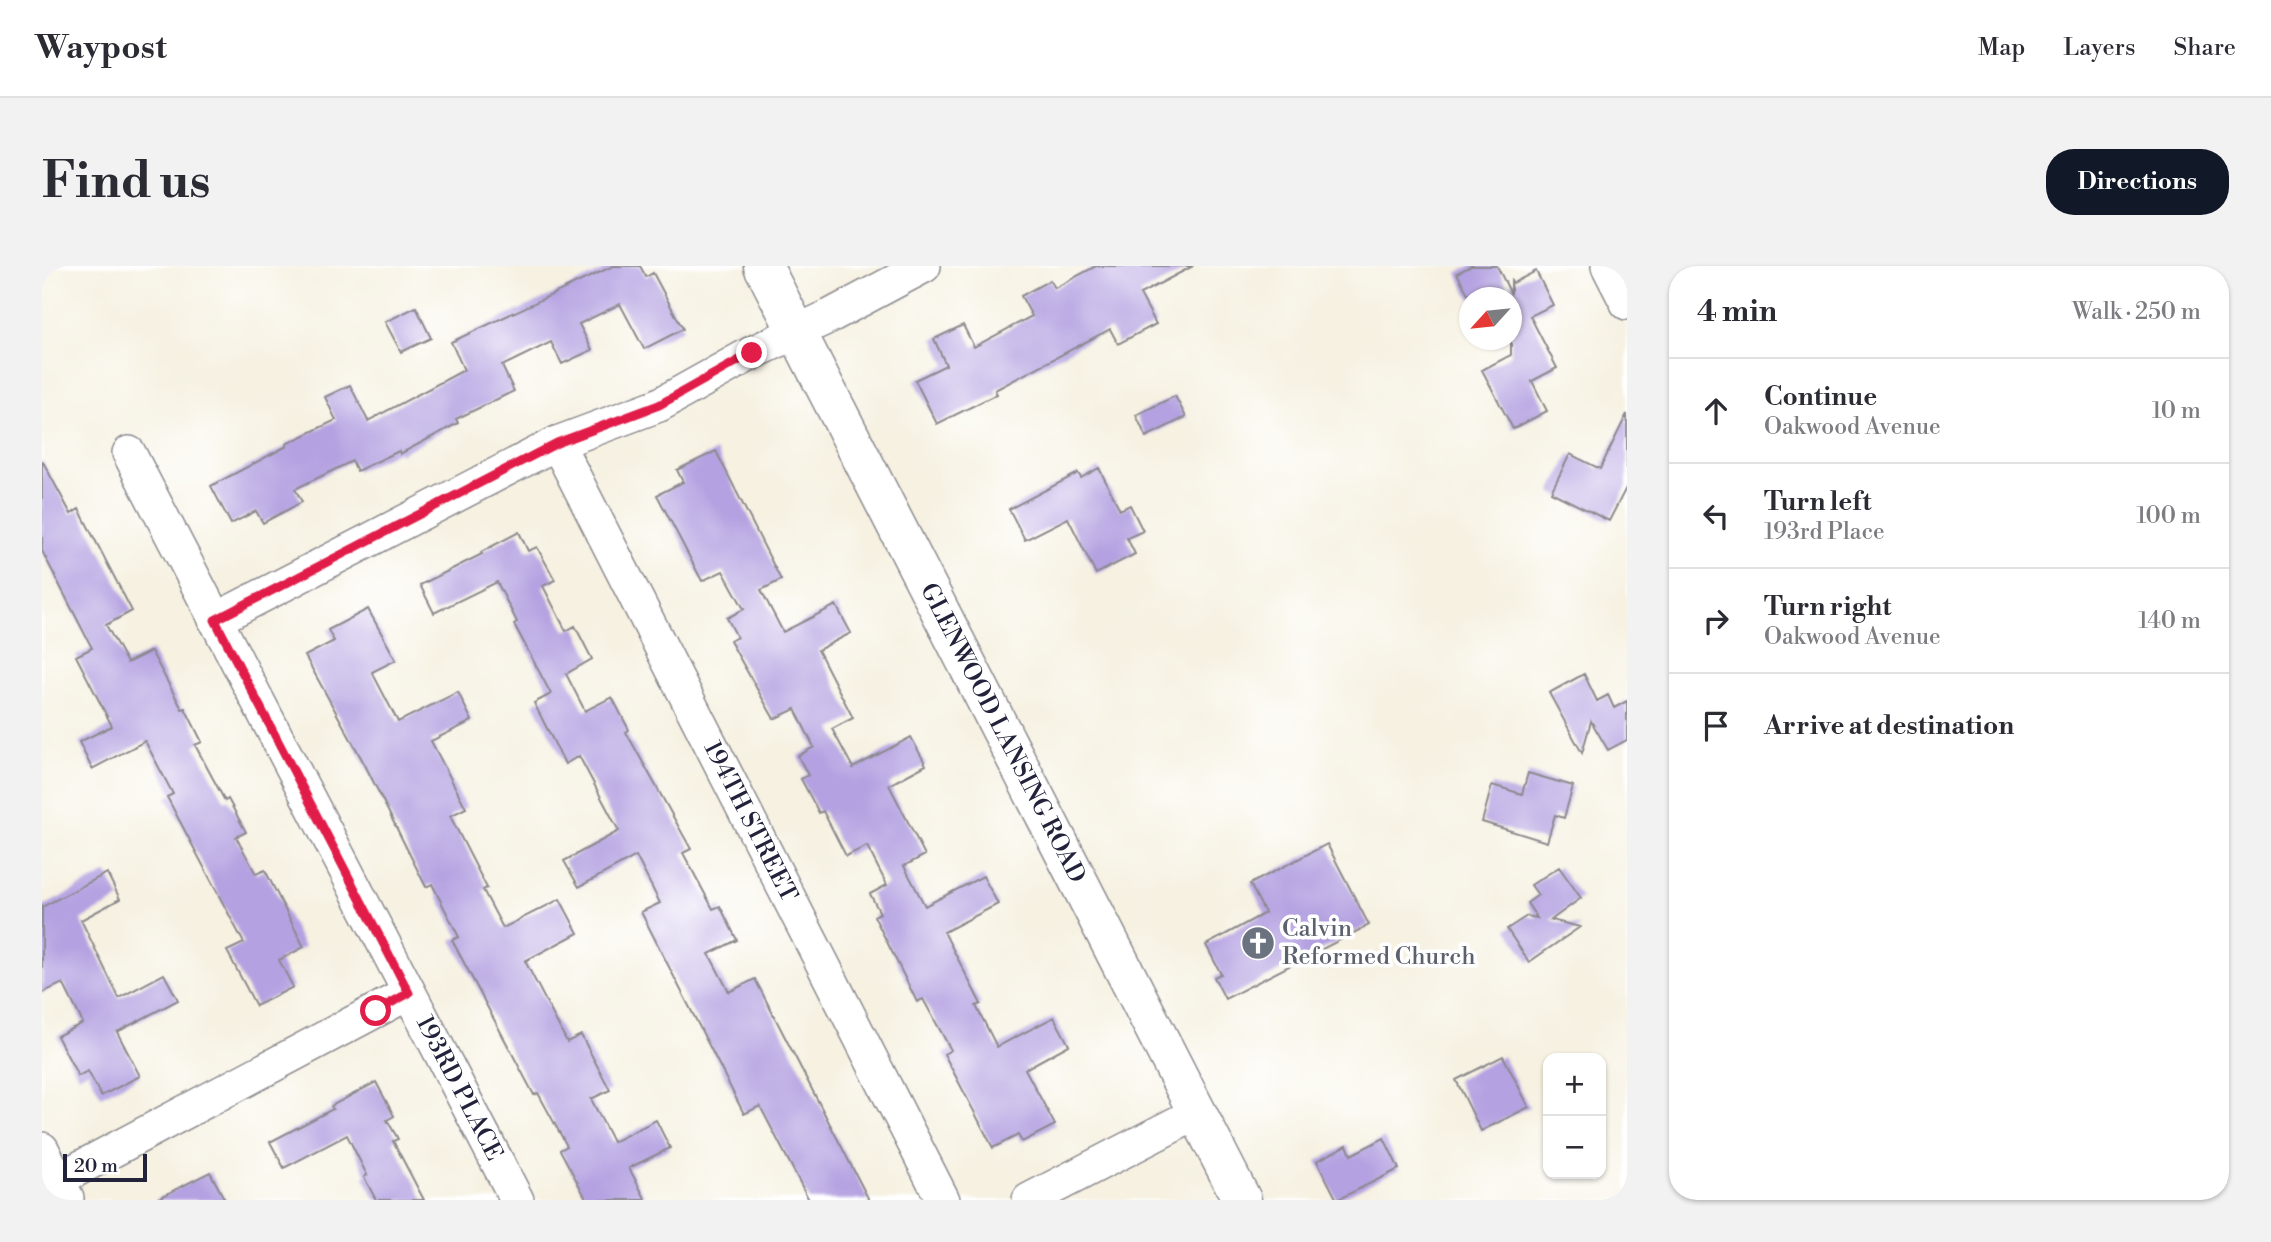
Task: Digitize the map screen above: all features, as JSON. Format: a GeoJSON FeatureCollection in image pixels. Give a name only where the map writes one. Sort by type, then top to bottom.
{"type":"FeatureCollection","features":[{"type":"Feature","properties":{"kind":"main road","name":"GLENWOOD LANSING ROAD"},"geometry":{"type":"LineString","coordinates":[[763,266],[1242,1200]]}},
{"type":"Feature","properties":{"kind":"street"},"geometry":{"type":"LineString","coordinates":[[215,620],[557,443],[659,405],[752,353],[924,266]]}},
{"type":"Feature","properties":{"kind":"street"},"geometry":{"type":"LineString","coordinates":[[1608,266],[1627,303]]}},
{"type":"Feature","properties":{"kind":"street","name":"194TH STREET"},"geometry":{"type":"LineString","coordinates":[[557,443],[943,1200]]}},
{"type":"Feature","properties":{"kind":"street","name":"193RD PLACE"},"geometry":{"type":"LineString","coordinates":[[129,453],[517,1200]]}},
{"type":"Feature","properties":{"kind":"street"},"geometry":{"type":"LineString","coordinates":[[42,1149],[56,1189],[409,993]]}},
{"type":"Feature","properties":{"kind":"street"},"geometry":{"type":"LineString","coordinates":[[1029,1200],[1197,1113]]}},
{"type":"Feature","properties":{"kind":"building"},"geometry":{"type":"Polygon","coordinates":[[[613,266],[640,266],[646,277],[653,273],[683,329],[644,349],[620,304],[579,324],[592,350],[562,364],[551,342],[502,366],[514,391],[456,419],[458,423],[400,454],[399,451],[357,471],[352,461],[295,489],[302,502],[263,523],[256,511],[231,524],[211,486],[287,446],[286,444],[336,420],[325,397],[350,385],[368,421],[464,370],[451,342],[613,266]]]}},
{"type":"Feature","properties":{"kind":"building"},"geometry":{"type":"Polygon","coordinates":[[[1096,266],[1193,266],[1140,294],[1156,324],[1118,344],[1110,329],[995,390],[997,394],[937,424],[915,380],[946,365],[934,339],[963,325],[974,347],[1032,316],[1021,296],[1050,280],[1055,288],[1096,266]]]}},
{"type":"Feature","properties":{"kind":"building"},"geometry":{"type":"Polygon","coordinates":[[[1471,266],[1497,266],[1508,287],[1464,287],[1457,273],[1471,266]]]}},
{"type":"Feature","properties":{"kind":"building"},"geometry":{"type":"Polygon","coordinates":[[[1536,271],[1553,305],[1530,316],[1557,368],[1532,381],[1547,411],[1513,429],[1482,370],[1511,355],[1511,350],[1522,350],[1522,287],[1511,287],[1511,281],[1513,283],[1536,271]]]}},
{"type":"Feature","properties":{"kind":"building"},"geometry":{"type":"Polygon","coordinates":[[[416,307],[431,338],[401,352],[385,322],[416,307]]]}},
{"type":"Feature","properties":{"kind":"building"},"geometry":{"type":"Polygon","coordinates":[[[1175,396],[1186,417],[1146,437],[1136,415],[1175,396]]]}},
{"type":"Feature","properties":{"kind":"building"},"geometry":{"type":"Polygon","coordinates":[[[1627,414],[1627,486],[1609,521],[1551,492],[1570,454],[1600,469],[1627,414]]]}},
{"type":"Feature","properties":{"kind":"building"},"geometry":{"type":"Polygon","coordinates":[[[716,451],[781,580],[761,590],[783,632],[836,605],[851,633],[818,650],[853,718],[832,729],[853,768],[911,737],[926,765],[889,785],[925,855],[904,866],[925,906],[983,876],[998,904],[944,932],[981,1004],[976,1006],[997,1047],[1054,1017],[1069,1045],[1025,1069],[1055,1125],[1022,1142],[1018,1135],[993,1148],[944,1054],[951,1050],[923,999],[917,1002],[874,916],[880,913],[870,894],[887,885],[867,846],[846,856],[823,811],[819,813],[801,779],[808,775],[798,756],[814,747],[795,709],[774,719],[730,641],[737,637],[727,618],[744,609],[723,571],[702,581],[657,495],[683,482],[677,470],[716,451]]]}},
{"type":"Feature","properties":{"kind":"building"},"geometry":{"type":"Polygon","coordinates":[[[42,460],[71,514],[79,509],[132,611],[106,625],[127,663],[151,651],[202,742],[195,745],[225,801],[228,799],[246,832],[236,837],[256,874],[265,870],[304,947],[279,960],[293,987],[256,1006],[227,951],[244,943],[167,797],[173,794],[145,741],[92,769],[79,742],[112,726],[76,656],[92,648],[42,551],[42,460]]]}},
{"type":"Feature","properties":{"kind":"building"},"geometry":{"type":"Polygon","coordinates":[[[1099,468],[1120,510],[1130,505],[1143,531],[1127,538],[1135,554],[1096,574],[1068,518],[1025,540],[1009,509],[1078,473],[1081,478],[1099,468]]]}},
{"type":"Feature","properties":{"kind":"building"},"geometry":{"type":"Polygon","coordinates":[[[519,532],[528,551],[537,547],[555,580],[543,586],[566,631],[575,626],[592,659],[566,674],[585,711],[612,697],[629,730],[626,732],[691,849],[683,853],[713,909],[720,906],[737,940],[709,954],[729,992],[755,979],[869,1200],[809,1200],[760,1106],[744,1114],[641,912],[660,903],[636,856],[579,887],[564,861],[619,831],[579,756],[565,764],[534,703],[551,694],[514,624],[517,622],[497,582],[434,613],[420,585],[519,532]]]}},
{"type":"Feature","properties":{"kind":"building"},"geometry":{"type":"Polygon","coordinates":[[[368,609],[396,660],[372,672],[398,722],[458,692],[472,721],[431,741],[466,808],[450,816],[487,888],[483,890],[503,928],[560,899],[578,933],[525,961],[567,1042],[581,1035],[610,1090],[591,1099],[613,1142],[656,1120],[670,1148],[629,1168],[646,1200],[587,1200],[560,1150],[567,1146],[538,1093],[534,1095],[452,940],[459,937],[432,884],[426,887],[365,765],[305,656],[334,641],[328,630],[368,609]]]}},
{"type":"Feature","properties":{"kind":"building"},"geometry":{"type":"Polygon","coordinates":[[[1584,674],[1597,701],[1608,695],[1614,708],[1627,701],[1627,740],[1608,750],[1591,721],[1582,753],[1549,693],[1584,674]]]}},
{"type":"Feature","properties":{"kind":"building"},"geometry":{"type":"Polygon","coordinates":[[[1528,773],[1573,786],[1564,818],[1555,815],[1547,842],[1482,822],[1492,785],[1522,794],[1528,773]]]}},
{"type":"Feature","properties":{"kind":"building"},"geometry":{"type":"Polygon","coordinates":[[[1327,844],[1369,925],[1225,999],[1214,977],[1221,974],[1206,945],[1265,913],[1250,884],[1327,844]]]}},
{"type":"Feature","properties":{"kind":"building"},"geometry":{"type":"Polygon","coordinates":[[[1559,867],[1581,898],[1551,920],[1580,927],[1529,962],[1507,929],[1527,916],[1537,918],[1527,903],[1538,895],[1531,885],[1559,867]]]}},
{"type":"Feature","properties":{"kind":"building"},"geometry":{"type":"Polygon","coordinates":[[[107,873],[120,899],[81,920],[119,998],[164,974],[178,1000],[117,1032],[140,1076],[101,1096],[88,1071],[78,1076],[57,1036],[83,1023],[63,983],[42,993],[42,907],[107,873]]]}},
{"type":"Feature","properties":{"kind":"building"},"geometry":{"type":"Polygon","coordinates":[[[1503,1056],[1529,1107],[1481,1131],[1456,1080],[1503,1056]]]}},
{"type":"Feature","properties":{"kind":"building"},"geometry":{"type":"Polygon","coordinates":[[[376,1082],[394,1116],[387,1120],[398,1139],[393,1141],[424,1200],[376,1200],[347,1135],[284,1168],[270,1142],[333,1109],[331,1106],[376,1082]]]}},
{"type":"Feature","properties":{"kind":"building"},"geometry":{"type":"Polygon","coordinates":[[[1384,1138],[1399,1169],[1337,1200],[1317,1161],[1347,1145],[1351,1155],[1384,1138]]]}},
{"type":"Feature","properties":{"kind":"building"},"geometry":{"type":"Polygon","coordinates":[[[210,1172],[225,1200],[155,1200],[210,1172]]]}},
{"type":"Feature","properties":{"kind":"place","name":"Calvin Reformed Church"},"geometry":{"type":"Point","coordinates":[1258,943]}},
{"type":"Feature","properties":{"kind":"route"},"geometry":{"type":"LineString","coordinates":[[376,1011],[409,993],[215,620],[557,443],[659,405],[752,353]]}}]}
